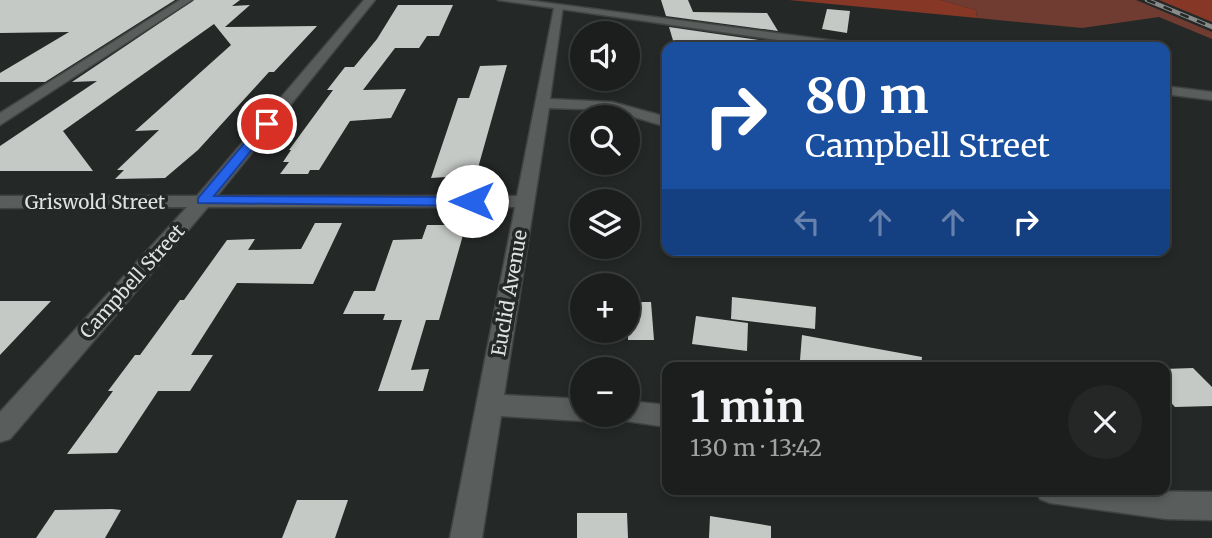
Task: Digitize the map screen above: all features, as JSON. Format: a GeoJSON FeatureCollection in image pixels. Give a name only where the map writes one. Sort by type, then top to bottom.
{"type":"FeatureCollection","features":[{"type":"Feature","properties":{"kind":"street"},"geometry":{"type":"LineString","coordinates":[[0,120],[187,0]]}},
{"type":"Feature","properties":{"kind":"street","name":"Campbell Street"},"geometry":{"type":"LineString","coordinates":[[0,431],[203,201],[370,0]]}},
{"type":"Feature","properties":{"kind":"street"},"geometry":{"type":"LineString","coordinates":[[503,0],[814,42]]}},
{"type":"Feature","properties":{"kind":"street","name":"Euclid Avenue"},"geometry":{"type":"LineString","coordinates":[[466,538],[559,8]]}},
{"type":"Feature","properties":{"kind":"street"},"geometry":{"type":"LineString","coordinates":[[1170,91],[1212,96]]}},
{"type":"Feature","properties":{"kind":"street"},"geometry":{"type":"LineString","coordinates":[[542,103],[612,106],[662,121]]}},
{"type":"Feature","properties":{"kind":"street","name":"Griswold Street"},"geometry":{"type":"LineString","coordinates":[[0,202],[525,201]]}},
{"type":"Feature","properties":{"kind":"street"},"geometry":{"type":"LineString","coordinates":[[489,405],[570,409]]}},
{"type":"Feature","properties":{"kind":"street"},"geometry":{"type":"LineString","coordinates":[[640,413],[662,415]]}},
{"type":"Feature","properties":{"kind":"street"},"geometry":{"type":"LineString","coordinates":[[1089,495],[1166,505],[1212,506]]}},
{"type":"Feature","properties":{"kind":"shaded area"},"geometry":{"type":"Polygon","coordinates":[[[789,0],[940,0],[976,10],[977,18],[789,0]]]}},
{"type":"Feature","properties":{"kind":"shaded area"},"geometry":{"type":"Polygon","coordinates":[[[940,0],[1136,0],[1212,32],[1212,39],[1159,17],[1082,28],[977,18],[976,10],[940,0]]]}},
{"type":"Feature","properties":{"kind":"shaded area"},"geometry":{"type":"Polygon","coordinates":[[[1159,0],[1212,0],[1212,22],[1159,0]]]}},
{"type":"Feature","properties":{"kind":"building"},"geometry":{"type":"Polygon","coordinates":[[[0,0],[175,0],[45,82],[0,82],[0,73],[69,32],[0,33],[0,0]]]}},
{"type":"Feature","properties":{"kind":"building"},"geometry":{"type":"Polygon","coordinates":[[[194,0],[240,0],[232,6],[250,5],[225,27],[317,26],[274,72],[269,72],[198,150],[165,178],[115,179],[124,170],[117,170],[159,130],[135,131],[231,45],[214,24],[63,131],[93,171],[0,171],[0,146],[97,81],[72,82],[194,0]]]}},
{"type":"Feature","properties":{"kind":"building"},"geometry":{"type":"Polygon","coordinates":[[[661,0],[688,0],[693,12],[767,13],[778,31],[666,16],[661,0]]]}},
{"type":"Feature","properties":{"kind":"building"},"geometry":{"type":"Polygon","coordinates":[[[398,5],[453,5],[439,36],[427,36],[419,48],[395,48],[363,90],[406,89],[391,118],[350,121],[319,170],[310,170],[308,174],[280,174],[289,162],[283,162],[289,150],[333,90],[327,90],[345,67],[354,67],[377,39],[398,5]]]}},
{"type":"Feature","properties":{"kind":"building"},"geometry":{"type":"Polygon","coordinates":[[[827,9],[850,11],[847,33],[822,29],[827,9]]]}},
{"type":"Feature","properties":{"kind":"building"},"geometry":{"type":"Polygon","coordinates":[[[669,27],[772,42],[674,42],[669,27]]]}},
{"type":"Feature","properties":{"kind":"building"},"geometry":{"type":"Polygon","coordinates":[[[507,65],[476,175],[431,178],[458,98],[469,98],[480,66],[507,65]]]}},
{"type":"Feature","properties":{"kind":"building"},"geometry":{"type":"Polygon","coordinates":[[[315,223],[342,223],[313,284],[237,283],[191,355],[213,355],[190,391],[158,391],[117,453],[67,454],[113,391],[108,391],[135,355],[140,355],[180,300],[184,300],[227,240],[255,239],[248,250],[301,249],[315,223]]]}},
{"type":"Feature","properties":{"kind":"building"},"geometry":{"type":"Polygon","coordinates":[[[427,225],[454,225],[452,228],[465,228],[439,320],[426,320],[411,370],[429,369],[423,391],[378,391],[402,320],[383,320],[385,314],[343,314],[354,291],[375,291],[393,240],[422,239],[427,225]]]}},
{"type":"Feature","properties":{"kind":"building"},"geometry":{"type":"Polygon","coordinates":[[[732,297],[816,307],[815,329],[731,319],[732,297]]]}},
{"type":"Feature","properties":{"kind":"building"},"geometry":{"type":"Polygon","coordinates":[[[0,301],[51,301],[0,355],[0,301]]]}},
{"type":"Feature","properties":{"kind":"building"},"geometry":{"type":"Polygon","coordinates":[[[640,302],[651,302],[654,340],[640,340],[640,302]]]}},
{"type":"Feature","properties":{"kind":"building"},"geometry":{"type":"Polygon","coordinates":[[[696,316],[748,323],[747,351],[692,344],[696,316]]]}},
{"type":"Feature","properties":{"kind":"building"},"geometry":{"type":"Polygon","coordinates":[[[802,335],[922,357],[922,362],[800,360],[802,335]]]}},
{"type":"Feature","properties":{"kind":"building"},"geometry":{"type":"Polygon","coordinates":[[[1193,368],[1212,387],[1212,406],[1175,407],[1170,402],[1170,369],[1193,368]]]}},
{"type":"Feature","properties":{"kind":"building"},"geometry":{"type":"Polygon","coordinates":[[[297,500],[348,500],[335,538],[282,538],[297,500]]]}},
{"type":"Feature","properties":{"kind":"building"},"geometry":{"type":"Polygon","coordinates":[[[55,510],[121,510],[105,538],[36,538],[55,510]]]}},
{"type":"Feature","properties":{"kind":"building"},"geometry":{"type":"Polygon","coordinates":[[[577,513],[627,513],[628,538],[577,538],[577,513]]]}},
{"type":"Feature","properties":{"kind":"building"},"geometry":{"type":"Polygon","coordinates":[[[710,516],[771,526],[771,538],[709,538],[710,516]]]}},
{"type":"Feature","properties":{"kind":"railway"},"geometry":{"type":"LineString","coordinates":[[1147,0],[1212,27]]}},
{"type":"Feature","properties":{"kind":"route"},"geometry":{"type":"LineString","coordinates":[[267,124],[203,201],[472,201]]}}]}
